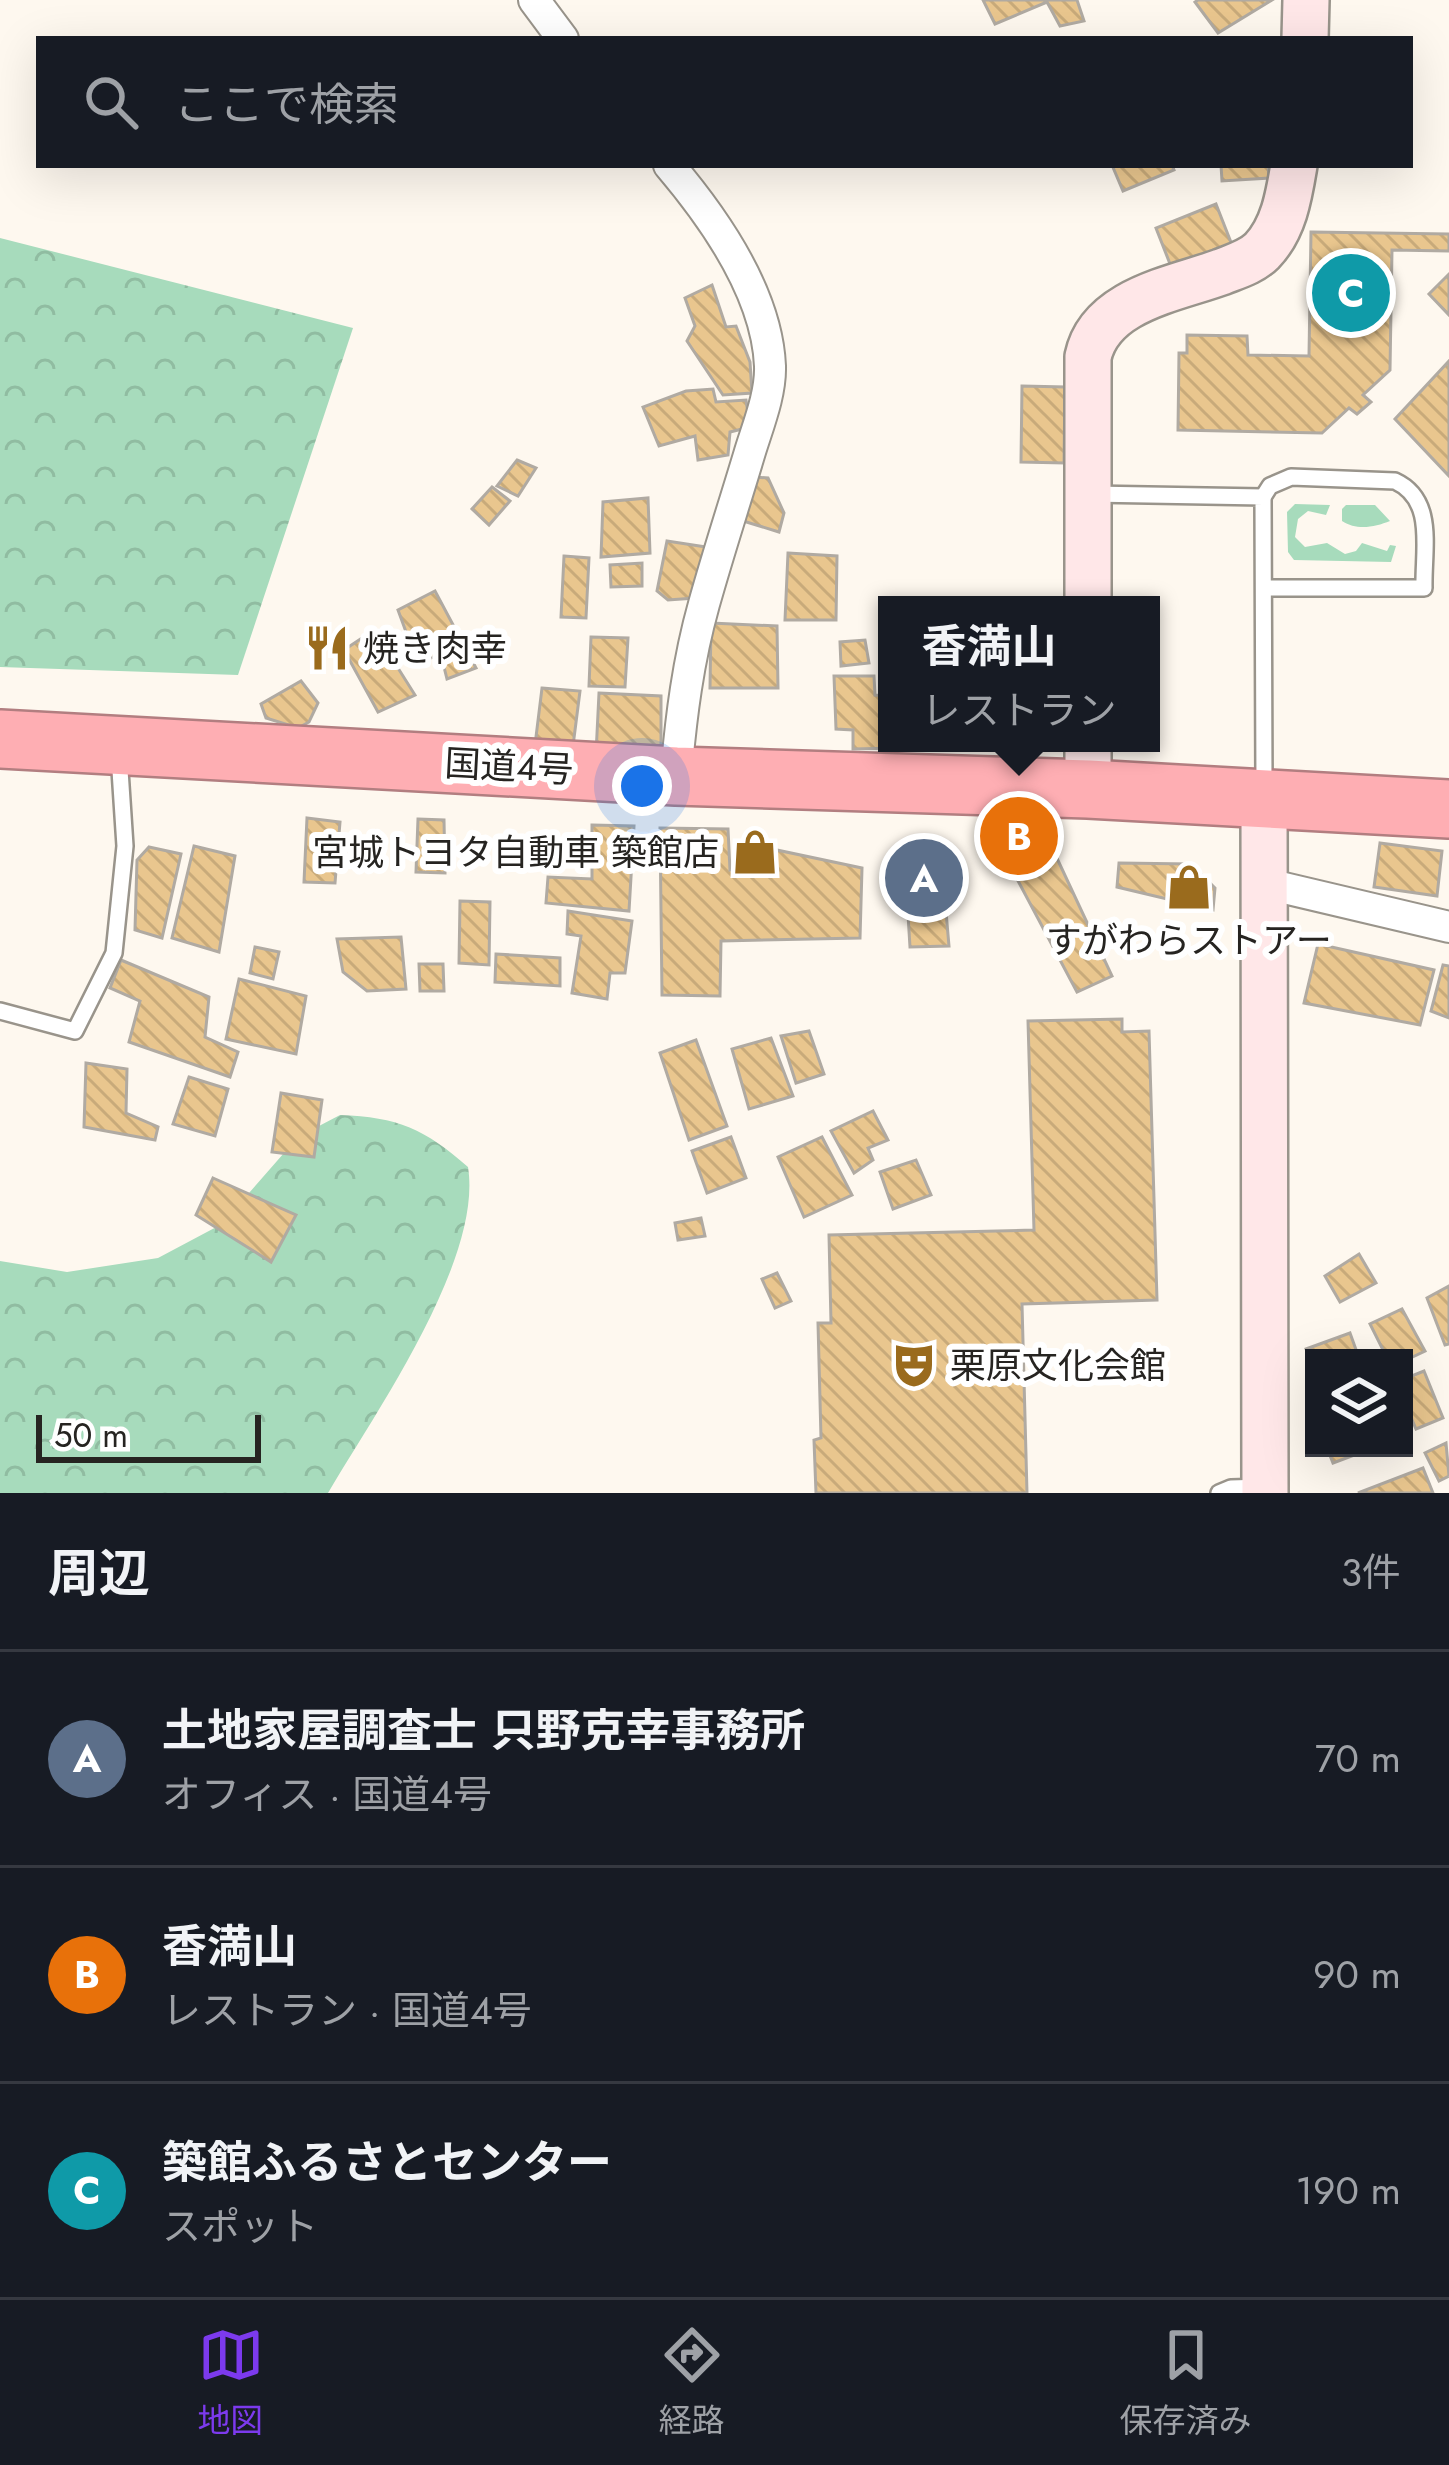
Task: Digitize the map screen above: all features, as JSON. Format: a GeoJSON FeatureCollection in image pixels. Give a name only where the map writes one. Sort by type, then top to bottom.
{"type":"FeatureCollection","features":[{"type":"Feature","properties":{"kind":"highway","name":"国道4号"},"geometry":{"type":"LineString","coordinates":[[0,739],[676,776],[1088,766],[1264,797],[1449,808]]}},
{"type":"Feature","properties":{"kind":"street"},"geometry":{"type":"LineString","coordinates":[[535,0],[561,36]]}},
{"type":"Feature","properties":{"kind":"street"},"geometry":{"type":"LineString","coordinates":[[1305,36],[1306,0]]}},
{"type":"Feature","properties":{"kind":"street"},"geometry":{"type":"LineString","coordinates":[[671,168],[708,212],[731,252],[762,321],[770,369],[762,413],[684,687],[676,776]]}},
{"type":"Feature","properties":{"kind":"street"},"geometry":{"type":"LineString","coordinates":[[1088,596],[1088,357],[1092,338],[1103,322],[1123,308],[1252,260],[1284,216],[1293,168]]}},
{"type":"Feature","properties":{"kind":"street"},"geometry":{"type":"LineString","coordinates":[[1264,797],[1265,1490]]}},
{"type":"Feature","properties":{"kind":"street"},"geometry":{"type":"LineString","coordinates":[[1263,883],[1449,927]]}},
{"type":"Feature","properties":{"kind":"lane"},"geometry":{"type":"LineString","coordinates":[[1264,588],[1424,589],[1424,530],[1418,495],[1394,481],[1291,477],[1270,486],[1263,497],[1264,797]]}},
{"type":"Feature","properties":{"kind":"lane"},"geometry":{"type":"LineString","coordinates":[[1088,494],[1263,497]]}},
{"type":"Feature","properties":{"kind":"lane"},"geometry":{"type":"LineString","coordinates":[[0,1011],[75,1030],[114,953],[124,846],[118,745]]}},
{"type":"Feature","properties":{"kind":"lane"},"geometry":{"type":"LineString","coordinates":[[1219,1493],[1231,1488],[1265,1490]]}},
{"type":"Feature","properties":{"kind":"green space"},"geometry":{"type":"Polygon","coordinates":[[[0,238],[353,328],[238,675],[0,667],[0,238]]]}},
{"type":"Feature","properties":{"kind":"green space"},"geometry":{"type":"Polygon","coordinates":[[[1295,504],[1330,505],[1326,515],[1308,511],[1298,519],[1295,537],[1305,547],[1327,543],[1345,554],[1362,543],[1387,551],[1390,545],[1396,546],[1391,562],[1294,560],[1288,552],[1287,512],[1295,504]]]}},
{"type":"Feature","properties":{"kind":"green space"},"geometry":{"type":"Polygon","coordinates":[[[1346,505],[1375,505],[1390,521],[1366,527],[1348,524],[1342,521],[1346,505]]]}},
{"type":"Feature","properties":{"kind":"green space"},"geometry":{"type":"Polygon","coordinates":[[[340,1115],[395,1122],[438,1143],[468,1167],[468,1204],[443,1290],[397,1379],[328,1493],[0,1493],[0,1261],[67,1272],[158,1258],[222,1224],[298,1137],[340,1115]]]}},
{"type":"Feature","properties":{"kind":"building"},"geometry":{"type":"Polygon","coordinates":[[[983,0],[1077,0],[1084,21],[1060,26],[1047,2],[995,24],[983,0]]]}},
{"type":"Feature","properties":{"kind":"building"},"geometry":{"type":"Polygon","coordinates":[[[1272,0],[1218,33],[1195,2],[1272,0]]]}},
{"type":"Feature","properties":{"kind":"building"},"geometry":{"type":"Polygon","coordinates":[[[1113,168],[1173,168],[1174,170],[1123,191],[1113,168]]]}},
{"type":"Feature","properties":{"kind":"building"},"geometry":{"type":"Polygon","coordinates":[[[1221,168],[1268,168],[1269,178],[1222,181],[1221,168]]]}},
{"type":"Feature","properties":{"kind":"building"},"geometry":{"type":"Polygon","coordinates":[[[1216,204],[1232,245],[1172,269],[1156,228],[1216,204]]]}},
{"type":"Feature","properties":{"kind":"building"},"geometry":{"type":"Polygon","coordinates":[[[1311,232],[1449,234],[1449,251],[1392,250],[1390,370],[1363,395],[1371,402],[1357,414],[1349,408],[1322,433],[1178,430],[1179,353],[1187,353],[1187,335],[1247,336],[1248,355],[1309,356],[1311,232]]]}},
{"type":"Feature","properties":{"kind":"building"},"geometry":{"type":"Polygon","coordinates":[[[1449,274],[1449,315],[1429,294],[1449,274]]]}},
{"type":"Feature","properties":{"kind":"building"},"geometry":{"type":"Polygon","coordinates":[[[712,285],[726,327],[736,326],[750,362],[752,393],[723,395],[687,341],[695,326],[685,298],[712,285]]]}},
{"type":"Feature","properties":{"kind":"building"},"geometry":{"type":"Polygon","coordinates":[[[1449,361],[1449,476],[1395,419],[1449,361]]]}},
{"type":"Feature","properties":{"kind":"building"},"geometry":{"type":"Polygon","coordinates":[[[1022,386],[1065,387],[1064,463],[1021,462],[1022,386]]]}},
{"type":"Feature","properties":{"kind":"building"},"geometry":{"type":"Polygon","coordinates":[[[713,389],[716,402],[746,400],[750,427],[730,432],[728,455],[698,460],[695,436],[659,446],[643,407],[686,391],[713,389]]]}},
{"type":"Feature","properties":{"kind":"building"},"geometry":{"type":"Polygon","coordinates":[[[517,460],[536,468],[518,496],[497,486],[517,460]]]}},
{"type":"Feature","properties":{"kind":"building"},"geometry":{"type":"Polygon","coordinates":[[[755,477],[768,478],[784,513],[779,532],[743,521],[755,477]]]}},
{"type":"Feature","properties":{"kind":"building"},"geometry":{"type":"Polygon","coordinates":[[[492,487],[510,501],[489,525],[472,509],[492,487]]]}},
{"type":"Feature","properties":{"kind":"building"},"geometry":{"type":"Polygon","coordinates":[[[648,498],[650,553],[601,557],[603,502],[648,498]]]}},
{"type":"Feature","properties":{"kind":"building"},"geometry":{"type":"Polygon","coordinates":[[[667,541],[706,547],[695,598],[668,600],[657,591],[667,541]]]}},
{"type":"Feature","properties":{"kind":"building"},"geometry":{"type":"Polygon","coordinates":[[[788,553],[837,556],[836,620],[785,620],[788,553]]]}},
{"type":"Feature","properties":{"kind":"building"},"geometry":{"type":"Polygon","coordinates":[[[564,556],[589,558],[586,618],[561,617],[564,556]]]}},
{"type":"Feature","properties":{"kind":"building"},"geometry":{"type":"Polygon","coordinates":[[[642,563],[642,586],[611,587],[610,565],[642,563]]]}},
{"type":"Feature","properties":{"kind":"building"},"geometry":{"type":"Polygon","coordinates":[[[435,591],[476,668],[447,679],[441,655],[417,662],[398,610],[435,591]]]}},
{"type":"Feature","properties":{"kind":"building"},"geometry":{"type":"Polygon","coordinates":[[[711,623],[777,626],[778,688],[710,688],[711,623]]]}},
{"type":"Feature","properties":{"kind":"building"},"geometry":{"type":"Polygon","coordinates":[[[374,630],[415,695],[378,712],[344,650],[374,630]]]}},
{"type":"Feature","properties":{"kind":"building"},"geometry":{"type":"Polygon","coordinates":[[[591,637],[628,638],[625,687],[589,686],[591,637]]]}},
{"type":"Feature","properties":{"kind":"building"},"geometry":{"type":"Polygon","coordinates":[[[865,640],[869,663],[841,666],[840,642],[865,640]]]}},
{"type":"Feature","properties":{"kind":"building"},"geometry":{"type":"Polygon","coordinates":[[[834,676],[874,676],[878,748],[853,749],[853,730],[836,729],[834,676]]]}},
{"type":"Feature","properties":{"kind":"building"},"geometry":{"type":"Polygon","coordinates":[[[301,681],[318,703],[309,722],[298,728],[266,718],[261,704],[301,681]]]}},
{"type":"Feature","properties":{"kind":"building"},"geometry":{"type":"Polygon","coordinates":[[[542,688],[580,691],[573,746],[535,745],[542,688]]]}},
{"type":"Feature","properties":{"kind":"building"},"geometry":{"type":"Polygon","coordinates":[[[599,693],[661,696],[661,758],[596,754],[599,693]]]}},
{"type":"Feature","properties":{"kind":"building"},"geometry":{"type":"Polygon","coordinates":[[[307,818],[340,822],[335,883],[304,882],[307,818]]]}},
{"type":"Feature","properties":{"kind":"building"},"geometry":{"type":"Polygon","coordinates":[[[418,819],[444,820],[445,873],[416,872],[418,819]]]}},
{"type":"Feature","properties":{"kind":"building"},"geometry":{"type":"Polygon","coordinates":[[[592,825],[634,826],[629,911],[546,903],[548,877],[592,879],[592,825]]]}},
{"type":"Feature","properties":{"kind":"building"},"geometry":{"type":"Polygon","coordinates":[[[660,828],[728,829],[730,870],[752,867],[753,845],[862,868],[860,938],[721,941],[720,996],[662,995],[660,828]]]}},
{"type":"Feature","properties":{"kind":"building"},"geometry":{"type":"Polygon","coordinates":[[[1380,843],[1442,851],[1437,896],[1374,887],[1380,843]]]}},
{"type":"Feature","properties":{"kind":"building"},"geometry":{"type":"Polygon","coordinates":[[[194,846],[235,856],[219,952],[172,938],[194,846]]]}},
{"type":"Feature","properties":{"kind":"building"},"geometry":{"type":"Polygon","coordinates":[[[149,847],[181,854],[162,938],[135,930],[137,860],[149,847]]]}},
{"type":"Feature","properties":{"kind":"building"},"geometry":{"type":"Polygon","coordinates":[[[1055,854],[1112,976],[1077,992],[1008,862],[1055,854]]]}},
{"type":"Feature","properties":{"kind":"building"},"geometry":{"type":"Polygon","coordinates":[[[1119,863],[1191,864],[1215,888],[1213,910],[1117,887],[1119,863]]]}},
{"type":"Feature","properties":{"kind":"building"},"geometry":{"type":"Polygon","coordinates":[[[942,865],[949,946],[910,947],[905,866],[942,865]]]}},
{"type":"Feature","properties":{"kind":"building"},"geometry":{"type":"Polygon","coordinates":[[[460,901],[490,902],[489,965],[459,963],[460,901]]]}},
{"type":"Feature","properties":{"kind":"building"},"geometry":{"type":"Polygon","coordinates":[[[568,911],[632,921],[625,973],[610,973],[607,999],[572,993],[581,936],[567,934],[568,911]]]}},
{"type":"Feature","properties":{"kind":"building"},"geometry":{"type":"Polygon","coordinates":[[[401,937],[406,989],[367,991],[343,972],[337,939],[401,937]]]}},
{"type":"Feature","properties":{"kind":"building"},"geometry":{"type":"Polygon","coordinates":[[[1318,944],[1434,970],[1420,1025],[1304,1003],[1318,944]]]}},
{"type":"Feature","properties":{"kind":"building"},"geometry":{"type":"Polygon","coordinates":[[[255,947],[279,952],[273,979],[250,973],[255,947]]]}},
{"type":"Feature","properties":{"kind":"building"},"geometry":{"type":"Polygon","coordinates":[[[496,954],[560,958],[560,986],[495,982],[496,954]]]}},
{"type":"Feature","properties":{"kind":"building"},"geometry":{"type":"Polygon","coordinates":[[[121,960],[209,997],[205,1037],[238,1052],[230,1077],[129,1042],[140,1001],[110,988],[121,960]]]}},
{"type":"Feature","properties":{"kind":"building"},"geometry":{"type":"Polygon","coordinates":[[[419,964],[443,964],[444,991],[420,991],[419,964]]]}},
{"type":"Feature","properties":{"kind":"building"},"geometry":{"type":"Polygon","coordinates":[[[1443,965],[1449,966],[1449,1018],[1431,1011],[1443,965]]]}},
{"type":"Feature","properties":{"kind":"building"},"geometry":{"type":"Polygon","coordinates":[[[239,979],[306,996],[296,1054],[226,1039],[239,979]]]}},
{"type":"Feature","properties":{"kind":"building"},"geometry":{"type":"Polygon","coordinates":[[[1122,1019],[1122,1032],[1149,1031],[1157,1300],[1022,1304],[1027,1493],[816,1493],[814,1440],[821,1438],[818,1323],[831,1323],[829,1235],[1034,1230],[1028,1021],[1122,1019]]]}},
{"type":"Feature","properties":{"kind":"building"},"geometry":{"type":"Polygon","coordinates":[[[809,1031],[824,1074],[796,1083],[781,1036],[809,1031]]]}},
{"type":"Feature","properties":{"kind":"building"},"geometry":{"type":"Polygon","coordinates":[[[771,1038],[793,1096],[749,1109],[732,1049],[771,1038]]]}},
{"type":"Feature","properties":{"kind":"building"},"geometry":{"type":"Polygon","coordinates":[[[696,1040],[727,1126],[689,1140],[660,1053],[696,1040]]]}},
{"type":"Feature","properties":{"kind":"building"},"geometry":{"type":"Polygon","coordinates":[[[86,1063],[127,1069],[126,1113],[158,1127],[155,1140],[84,1127],[86,1063]]]}},
{"type":"Feature","properties":{"kind":"building"},"geometry":{"type":"Polygon","coordinates":[[[189,1077],[228,1089],[215,1136],[173,1124],[189,1077]]]}},
{"type":"Feature","properties":{"kind":"building"},"geometry":{"type":"Polygon","coordinates":[[[281,1093],[322,1100],[314,1157],[272,1152],[281,1093]]]}},
{"type":"Feature","properties":{"kind":"building"},"geometry":{"type":"Polygon","coordinates":[[[873,1111],[888,1140],[868,1148],[873,1160],[854,1173],[831,1131],[873,1111]]]}},
{"type":"Feature","properties":{"kind":"building"},"geometry":{"type":"Polygon","coordinates":[[[731,1137],[746,1178],[707,1193],[692,1151],[731,1137]]]}},
{"type":"Feature","properties":{"kind":"building"},"geometry":{"type":"Polygon","coordinates":[[[822,1137],[852,1195],[804,1217],[778,1157],[822,1137]]]}},
{"type":"Feature","properties":{"kind":"building"},"geometry":{"type":"Polygon","coordinates":[[[916,1160],[931,1195],[893,1209],[880,1172],[916,1160]]]}},
{"type":"Feature","properties":{"kind":"building"},"geometry":{"type":"Polygon","coordinates":[[[213,1178],[296,1215],[271,1262],[196,1215],[213,1178]]]}},
{"type":"Feature","properties":{"kind":"building"},"geometry":{"type":"Polygon","coordinates":[[[701,1218],[705,1236],[678,1240],[675,1223],[701,1218]]]}},
{"type":"Feature","properties":{"kind":"building"},"geometry":{"type":"Polygon","coordinates":[[[1359,1254],[1376,1283],[1340,1302],[1325,1276],[1359,1254]]]}},
{"type":"Feature","properties":{"kind":"building"},"geometry":{"type":"Polygon","coordinates":[[[777,1273],[791,1301],[775,1308],[762,1279],[777,1273]]]}},
{"type":"Feature","properties":{"kind":"building"},"geometry":{"type":"Polygon","coordinates":[[[1449,1286],[1449,1344],[1445,1345],[1427,1298],[1449,1286]]]}},
{"type":"Feature","properties":{"kind":"building"},"geometry":{"type":"Polygon","coordinates":[[[1402,1309],[1425,1351],[1413,1357],[1413,1349],[1382,1349],[1370,1324],[1402,1309]]]}},
{"type":"Feature","properties":{"kind":"building"},"geometry":{"type":"Polygon","coordinates":[[[1350,1333],[1356,1349],[1306,1349],[1350,1333]]]}},
{"type":"Feature","properties":{"kind":"building"},"geometry":{"type":"Polygon","coordinates":[[[1424,1371],[1443,1418],[1416,1429],[1413,1422],[1413,1375],[1424,1371]]]}},
{"type":"Feature","properties":{"kind":"building"},"geometry":{"type":"Polygon","coordinates":[[[1446,1443],[1449,1476],[1439,1481],[1425,1453],[1446,1443]]]}},
{"type":"Feature","properties":{"kind":"building"},"geometry":{"type":"Polygon","coordinates":[[[1423,1468],[1433,1493],[1358,1493],[1423,1468]]]}},
{"type":"Feature","properties":{"kind":"place","name":"築館ふるさとセンター"},"geometry":{"type":"Point","coordinates":[1351,293]}},
{"type":"Feature","properties":{"kind":"place","name":"焼き肉幸"},"geometry":{"type":"Point","coordinates":[327,648]}},
{"type":"Feature","properties":{"kind":"place","name":"香満山"},"geometry":{"type":"Point","coordinates":[1019,836]}},
{"type":"Feature","properties":{"kind":"place","name":"宮城トヨタ自動車 築館店"},"geometry":{"type":"Point","coordinates":[755,852]}},
{"type":"Feature","properties":{"kind":"place","name":"土地家屋調査士 只野克幸事務所"},"geometry":{"type":"Point","coordinates":[924,878]}},
{"type":"Feature","properties":{"kind":"place","name":"すがわらストアー"},"geometry":{"type":"Point","coordinates":[1189,887]}},
{"type":"Feature","properties":{"kind":"place","name":"栗原文化会館"},"geometry":{"type":"Point","coordinates":[914,1365]}}]}
